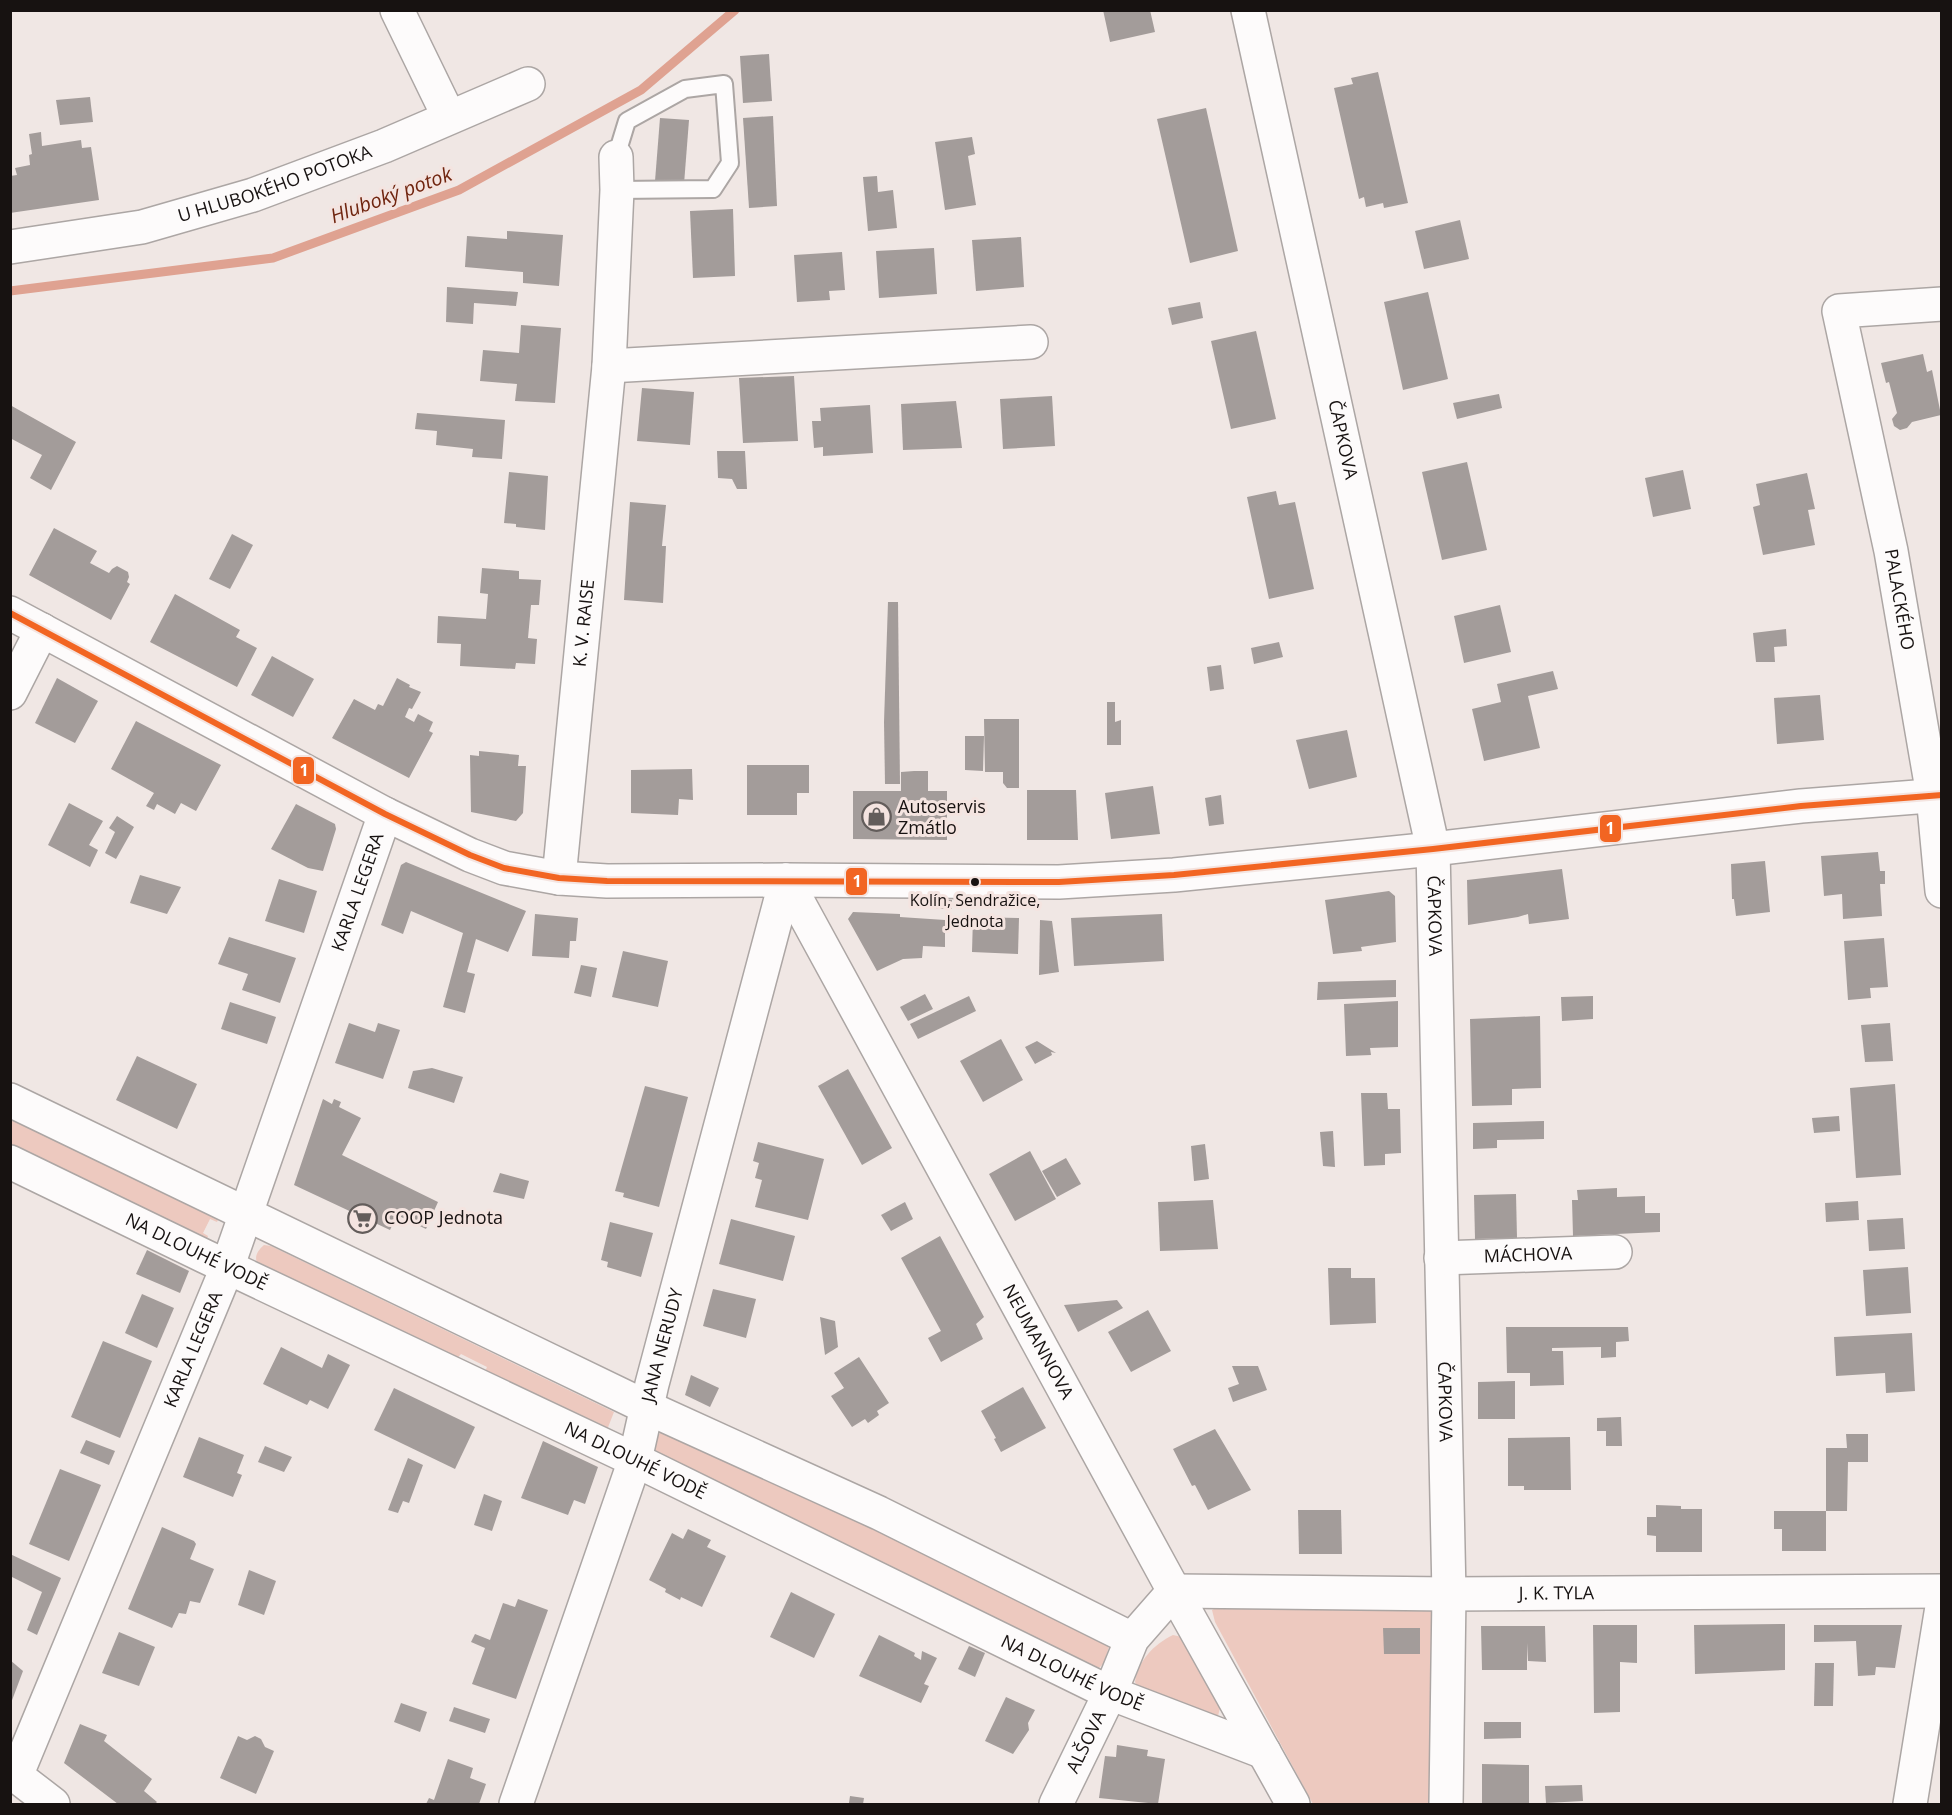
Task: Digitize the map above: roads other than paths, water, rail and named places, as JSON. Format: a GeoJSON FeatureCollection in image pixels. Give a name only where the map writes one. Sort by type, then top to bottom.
{"type":"FeatureCollection","features":[{"type":"Feature","properties":{"kind":"street"},"geometry":{"type":"LineString","coordinates":[[397,10],[449,117]]}},
{"type":"Feature","properties":{"kind":"street","name":"ČAPKOVA"},"geometry":{"type":"LineString","coordinates":[[1248,10],[1433,849],[1449,1593],[1446,1804]]}},
{"type":"Feature","properties":{"kind":"street","name":"U HLUBOKÉHO POTOKA"},"geometry":{"type":"LineString","coordinates":[[10,247],[142,227],[253,195],[384,146],[528,84]]}},
{"type":"Feature","properties":{"kind":"street","name":"K. V. RAISE"},"geometry":{"type":"LineString","coordinates":[[559,878],[609,366],[617,190],[616,157]]}},
{"type":"Feature","properties":{"kind":"street","name":"PALACKÉHO"},"geometry":{"type":"LineString","coordinates":[[1941,304],[1839,311],[1891,551],[1937,795],[1941,891]]}},
{"type":"Feature","properties":{"kind":"street"},"geometry":{"type":"LineString","coordinates":[[609,366],[1031,342]]}},
{"type":"Feature","properties":{"kind":"street"},"geometry":{"type":"LineString","coordinates":[[10,613],[385,814],[470,855],[504,868],[559,878],[607,881],[1059,882],[1174,875],[1433,849],[1801,806],[1937,795]]}},
{"type":"Feature","properties":{"kind":"street"},"geometry":{"type":"LineString","coordinates":[[10,693],[42,630]]}},
{"type":"Feature","properties":{"kind":"street","name":"KARLA LEGERA"},"geometry":{"type":"LineString","coordinates":[[13,1774],[227,1268],[385,814]]}},
{"type":"Feature","properties":{"kind":"street","name":"JANA NERUDY"},"geometry":{"type":"LineString","coordinates":[[516,1804],[635,1460],[646,1407],[786,880]]}},
{"type":"Feature","properties":{"kind":"street","name":"NEUMANNOVA"},"geometry":{"type":"LineString","coordinates":[[786,880],[1174,1591],[1293,1804]]}},
{"type":"Feature","properties":{"kind":"street"},"geometry":{"type":"LineString","coordinates":[[10,1100],[646,1407],[879,1513],[1132,1639]]}},
{"type":"Feature","properties":{"kind":"street","name":"NA DLOUHÉ VODĚ"},"geometry":{"type":"LineString","coordinates":[[10,1162],[227,1268],[635,1460],[1110,1693],[1264,1752]]}},
{"type":"Feature","properties":{"kind":"street","name":"MÁCHOVA"},"geometry":{"type":"LineString","coordinates":[[1441,1258],[1615,1252]]}},
{"type":"Feature","properties":{"kind":"street","name":"J. K. TYLA"},"geometry":{"type":"LineString","coordinates":[[1174,1591],[1449,1593],[1941,1591]]}},
{"type":"Feature","properties":{"kind":"street","name":"ALŠOVA"},"geometry":{"type":"LineString","coordinates":[[1056,1804],[1110,1693],[1132,1639],[1174,1591]]}},
{"type":"Feature","properties":{"kind":"street"},"geometry":{"type":"LineString","coordinates":[[1910,1804],[1941,1607]]}},
{"type":"Feature","properties":{"kind":"street"},"geometry":{"type":"LineString","coordinates":[[13,1774],[53,1804]]}},
{"type":"Feature","properties":{"kind":"lane"},"geometry":{"type":"LineString","coordinates":[[616,157],[627,121],[685,89],[724,84],[730,163],[713,189],[617,190]]}},
{"type":"Feature","properties":{"kind":"waterway","name":"Hluboký potok"},"geometry":{"type":"LineString","coordinates":[[10,291],[273,258],[459,190],[641,90],[735,10]]}},
{"type":"Feature","properties":{"kind":"place","name":"Autoservis Zmátlo"},"geometry":{"type":"Point","coordinates":[877,817]}},
{"type":"Feature","properties":{"kind":"place","name":"Kolín, Sendražice, Jednota"},"geometry":{"type":"Point","coordinates":[975,882]}},
{"type":"Feature","properties":{"kind":"place","name":"COOP Jednota"},"geometry":{"type":"Point","coordinates":[363,1218]}}]}
